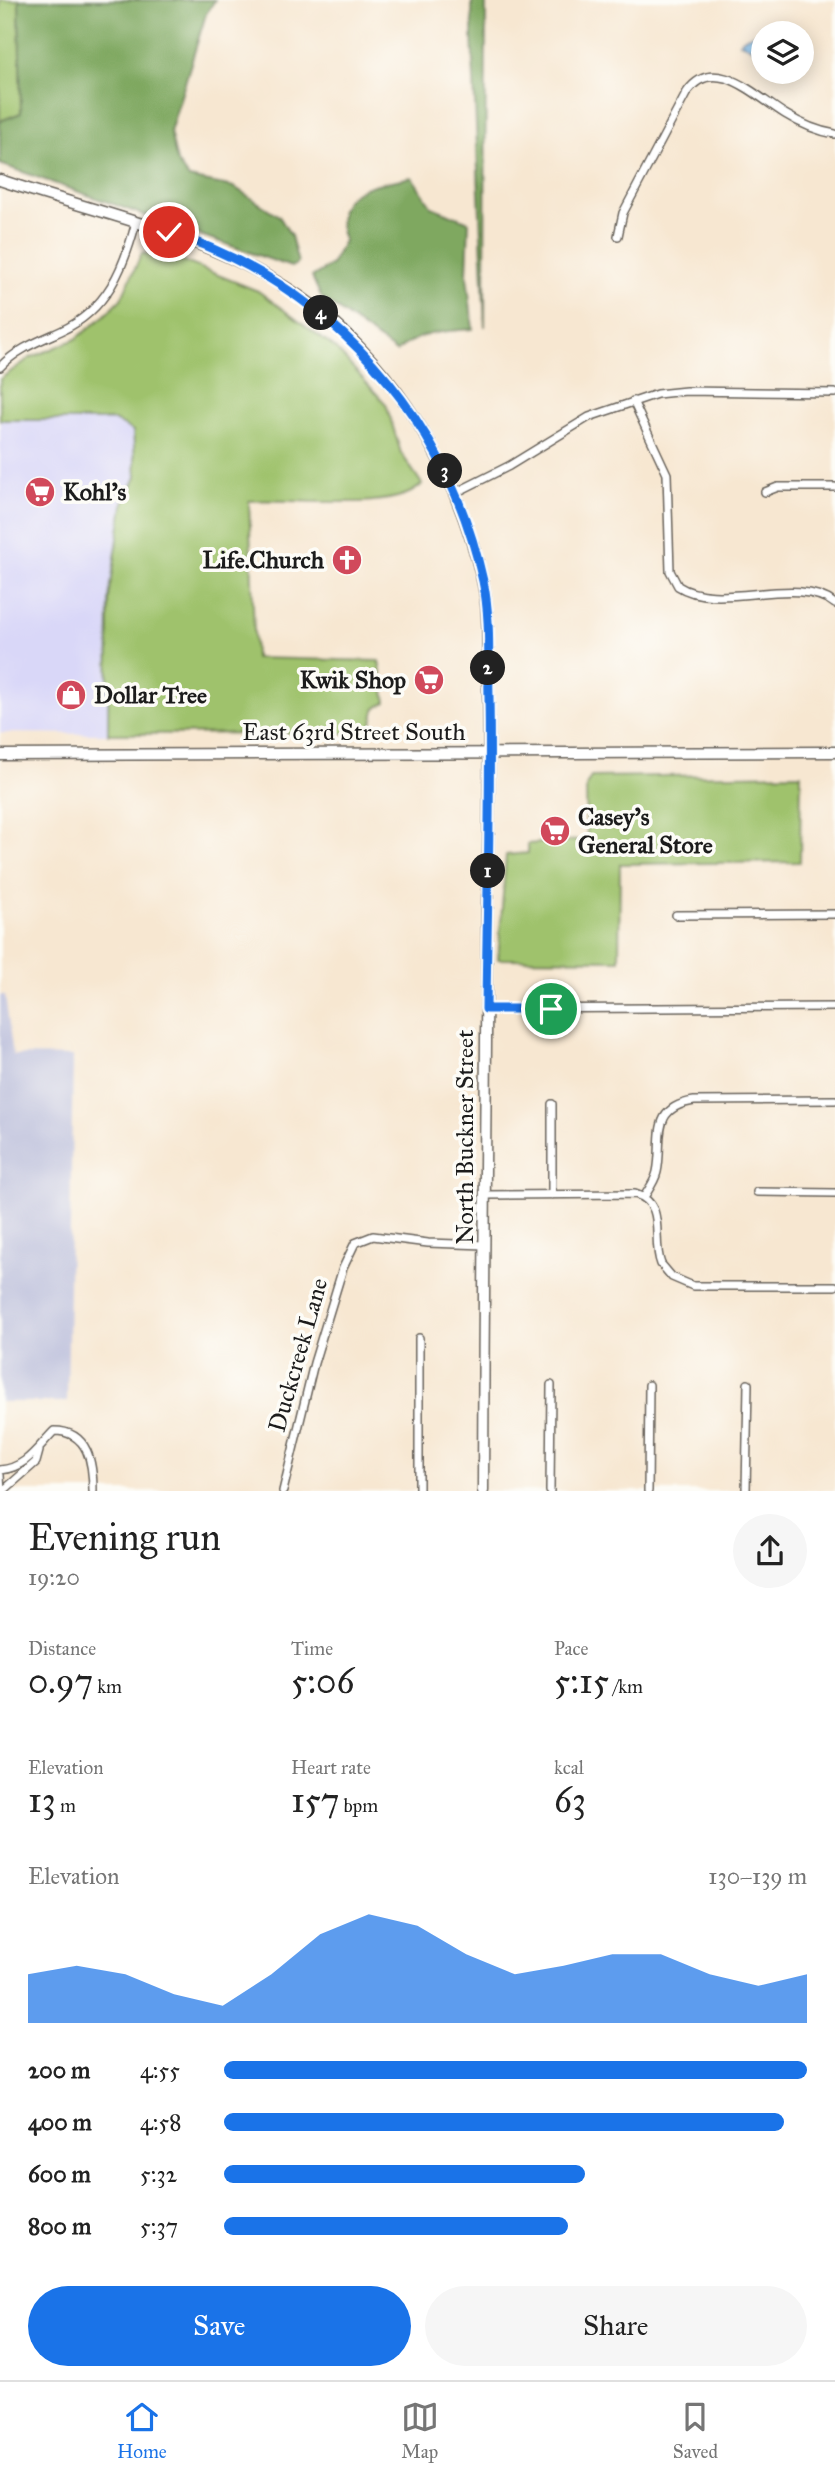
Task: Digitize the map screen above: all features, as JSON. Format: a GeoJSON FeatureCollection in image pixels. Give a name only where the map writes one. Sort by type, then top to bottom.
{"type":"FeatureCollection","features":[{"type":"Feature","properties":{"kind":"main road","name":"North Buckner Street"},"geometry":{"type":"LineString","coordinates":[[0,180],[136,222],[231,256],[298,295],[333,323],[387,379],[420,425],[455,493],[470,537],[486,602],[490,741],[483,1491]]}},
{"type":"Feature","properties":{"kind":"main road","name":"East 63rd Street South"},"geometry":{"type":"LineString","coordinates":[[0,755],[835,752]]}},
{"type":"Feature","properties":{"kind":"street"},"geometry":{"type":"LineString","coordinates":[[618,236],[623,213],[687,92],[701,78],[714,75],[736,82],[802,124],[835,134]]}},
{"type":"Feature","properties":{"kind":"street"},"geometry":{"type":"LineString","coordinates":[[0,368],[19,352],[72,325],[99,305],[118,275],[136,222]]}},
{"type":"Feature","properties":{"kind":"street"},"geometry":{"type":"LineString","coordinates":[[455,493],[509,466],[589,417],[633,401],[685,391],[835,393]]}},
{"type":"Feature","properties":{"kind":"street"},"geometry":{"type":"LineString","coordinates":[[633,401],[667,474],[670,571],[680,588],[698,594],[809,593],[835,604]]}},
{"type":"Feature","properties":{"kind":"street"},"geometry":{"type":"LineString","coordinates":[[765,492],[778,487],[835,487]]}},
{"type":"Feature","properties":{"kind":"street"},"geometry":{"type":"LineString","coordinates":[[676,915],[835,914]]}},
{"type":"Feature","properties":{"kind":"street"},"geometry":{"type":"LineString","coordinates":[[486,1009],[835,1007]]}},
{"type":"Feature","properties":{"kind":"street"},"geometry":{"type":"LineString","coordinates":[[644,1197],[657,1173],[662,1122],[676,1106],[694,1101],[835,1100]]}},
{"type":"Feature","properties":{"kind":"street"},"geometry":{"type":"LineString","coordinates":[[552,1104],[552,1195]]}},
{"type":"Feature","properties":{"kind":"street"},"geometry":{"type":"LineString","coordinates":[[757,1192],[835,1193]]}},
{"type":"Feature","properties":{"kind":"street"},"geometry":{"type":"LineString","coordinates":[[485,1195],[635,1194],[644,1197],[656,1216],[659,1258],[666,1270],[681,1282],[692,1286],[835,1286]]}},
{"type":"Feature","properties":{"kind":"street","name":"Duckcreek Lane"},"geometry":{"type":"LineString","coordinates":[[283,1491],[312,1369],[340,1277],[353,1245],[364,1238],[376,1236],[428,1244],[485,1245]]}},
{"type":"Feature","properties":{"kind":"street"},"geometry":{"type":"LineString","coordinates":[[419,1338],[419,1491]]}},
{"type":"Feature","properties":{"kind":"street"},"geometry":{"type":"LineString","coordinates":[[747,1491],[748,1384]]}},
{"type":"Feature","properties":{"kind":"street"},"geometry":{"type":"LineString","coordinates":[[550,1491],[551,1385]]}},
{"type":"Feature","properties":{"kind":"street"},"geometry":{"type":"LineString","coordinates":[[648,1491],[649,1385]]}},
{"type":"Feature","properties":{"kind":"street"},"geometry":{"type":"LineString","coordinates":[[2,1491],[0,1472],[15,1467],[39,1450],[54,1431],[59,1431],[82,1444],[92,1462],[93,1491]]}},
{"type":"Feature","properties":{"kind":"street"},"geometry":{"type":"LineString","coordinates":[[2,1491],[36,1462],[39,1450]]}},
{"type":"Feature","properties":{"kind":"shaded area"},"geometry":{"type":"Polygon","coordinates":[[[0,420],[114,420],[133,431],[136,477],[123,505],[109,598],[108,734],[0,733],[0,420]]]}},
{"type":"Feature","properties":{"kind":"shaded area"},"geometry":{"type":"Polygon","coordinates":[[[0,995],[5,995],[13,1055],[73,1056],[67,1402],[0,1402],[0,995]]]}},
{"type":"Feature","properties":{"kind":"green space"},"geometry":{"type":"Polygon","coordinates":[[[0,0],[19,0],[21,113],[0,121],[0,0]]]}},
{"type":"Feature","properties":{"kind":"green space"},"geometry":{"type":"Polygon","coordinates":[[[19,0],[215,0],[206,14],[170,132],[177,162],[189,178],[234,187],[279,216],[291,236],[298,263],[291,267],[0,164],[0,121],[21,113],[19,0]]]}},
{"type":"Feature","properties":{"kind":"green space"},"geometry":{"type":"Polygon","coordinates":[[[472,0],[486,0],[485,327],[472,36],[472,0]]]}},
{"type":"Feature","properties":{"kind":"green space"},"geometry":{"type":"Polygon","coordinates":[[[412,177],[432,207],[469,222],[467,275],[473,329],[422,336],[396,352],[321,297],[312,277],[331,265],[344,241],[340,223],[347,200],[368,187],[412,177]]]}},
{"type":"Feature","properties":{"kind":"green space"},"geometry":{"type":"Polygon","coordinates":[[[142,253],[188,263],[258,291],[335,348],[386,404],[401,453],[422,484],[409,493],[367,502],[249,501],[255,658],[379,661],[386,702],[375,709],[370,733],[108,734],[109,598],[123,505],[136,477],[133,431],[114,420],[0,420],[0,379],[30,358],[76,339],[104,316],[121,299],[142,253]]]}},
{"type":"Feature","properties":{"kind":"green space"},"geometry":{"type":"Polygon","coordinates":[[[801,774],[800,862],[620,864],[619,960],[498,959],[506,855],[528,853],[528,844],[582,840],[587,837],[586,786],[591,777],[801,774]]]}},
{"type":"Feature","properties":{"kind":"water"},"geometry":{"type":"Polygon","coordinates":[[[751,35],[751,47],[740,43],[751,35]]]}},
{"type":"Feature","properties":{"kind":"place","name":"Kohl's"},"geometry":{"type":"Point","coordinates":[40,492]}},
{"type":"Feature","properties":{"kind":"place","name":"Life.Church"},"geometry":{"type":"Point","coordinates":[347,560]}},
{"type":"Feature","properties":{"kind":"place","name":"Kwik Shop"},"geometry":{"type":"Point","coordinates":[429,680]}},
{"type":"Feature","properties":{"kind":"place","name":"Dollar Tree"},"geometry":{"type":"Point","coordinates":[71,695]}},
{"type":"Feature","properties":{"kind":"place","name":"Casey's General Store"},"geometry":{"type":"Point","coordinates":[555,831]}},
{"type":"Feature","properties":{"kind":"route"},"geometry":{"type":"LineString","coordinates":[[169,232],[246,264],[298,295],[333,323],[387,379],[420,425],[438,457],[455,493],[470,537],[483,581],[486,602],[490,753],[486,1009],[551,1009]]}}]}
